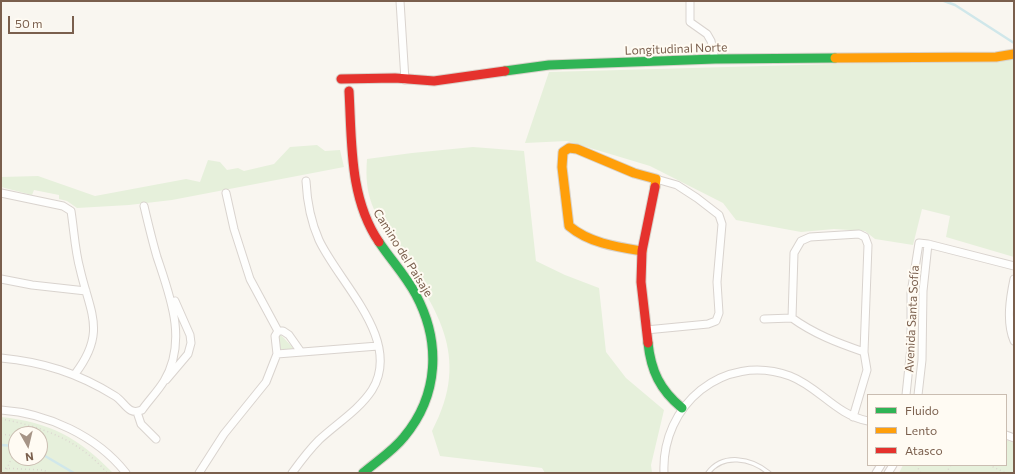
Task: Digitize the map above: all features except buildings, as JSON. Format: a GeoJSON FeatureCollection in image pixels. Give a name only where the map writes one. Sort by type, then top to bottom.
{"type":"FeatureCollection","features":[{"type":"Feature","properties":{"kind":"street"},"geometry":{"type":"LineString","coordinates":[[400,1],[405,80]]}},
{"type":"Feature","properties":{"kind":"street"},"geometry":{"type":"LineString","coordinates":[[690,1],[690,22],[707,34],[711,40],[715,59]]}},
{"type":"Feature","properties":{"kind":"street","name":"Longitudinal Norte"},"geometry":{"type":"LineString","coordinates":[[341,79],[395,78],[405,80],[450,80],[549,65],[715,59],[996,57],[1014,54]]}},
{"type":"Feature","properties":{"kind":"street","name":"Camino del Paisaje"},"geometry":{"type":"LineString","coordinates":[[349,91],[355,179],[362,208],[378,240],[421,304],[429,326],[434,355],[431,385],[426,404],[417,420],[396,446],[363,473]]}},
{"type":"Feature","properties":{"kind":"street"},"geometry":{"type":"LineString","coordinates":[[642,251],[616,246],[579,233],[571,228],[568,221],[562,155],[563,152],[569,148],[577,149],[634,173],[677,185],[719,215],[722,224],[717,282],[718,313],[716,321],[708,324],[646,330]]}},
{"type":"Feature","properties":{"kind":"street"},"geometry":{"type":"LineString","coordinates":[[656,179],[642,251],[641,282],[649,358],[653,373],[663,390],[682,408]]}},
{"type":"Feature","properties":{"kind":"street"},"geometry":{"type":"LineString","coordinates":[[292,473],[319,440],[368,395],[378,375],[380,360],[377,337],[368,319],[319,240],[312,218],[306,181]]}},
{"type":"Feature","properties":{"kind":"street"},"geometry":{"type":"LineString","coordinates":[[226,193],[234,229],[250,280],[278,332]]}},
{"type":"Feature","properties":{"kind":"street"},"geometry":{"type":"LineString","coordinates":[[1,194],[63,206],[71,211],[80,269],[94,316],[94,333],[86,357],[75,374]]}},
{"type":"Feature","properties":{"kind":"street"},"geometry":{"type":"LineString","coordinates":[[144,206],[170,294],[176,322],[173,358],[164,381]]}},
{"type":"Feature","properties":{"kind":"street"},"geometry":{"type":"LineString","coordinates":[[792,318],[794,253],[798,244],[810,237],[862,235],[867,240],[868,245],[864,352],[868,370],[854,417]]}},
{"type":"Feature","properties":{"kind":"street","name":"Avenida Santa Sofía"},"geometry":{"type":"LineString","coordinates":[[906,394],[911,347],[911,292],[919,243],[928,244],[923,291],[922,360],[918,394]]}},
{"type":"Feature","properties":{"kind":"street"},"geometry":{"type":"LineString","coordinates":[[928,244],[1014,266]]}},
{"type":"Feature","properties":{"kind":"street"},"geometry":{"type":"LineString","coordinates":[[1,279],[38,286],[86,291]]}},
{"type":"Feature","properties":{"kind":"street"},"geometry":{"type":"LineString","coordinates":[[1014,279],[1010,299],[1012,333],[1014,341]]}},
{"type":"Feature","properties":{"kind":"street"},"geometry":{"type":"LineString","coordinates":[[1,358],[36,363],[75,374],[116,397],[130,411],[137,412],[142,410],[164,381],[173,374],[188,354],[191,344],[182,316],[170,294]]}},
{"type":"Feature","properties":{"kind":"street"},"geometry":{"type":"LineString","coordinates":[[764,319],[792,318],[803,326],[835,342],[864,352]]}},
{"type":"Feature","properties":{"kind":"street"},"geometry":{"type":"LineString","coordinates":[[278,332],[283,331],[289,335],[301,352]]}},
{"type":"Feature","properties":{"kind":"street"},"geometry":{"type":"LineString","coordinates":[[199,473],[224,434],[266,382],[277,354],[275,336],[278,332]]}},
{"type":"Feature","properties":{"kind":"street"},"geometry":{"type":"LineString","coordinates":[[277,354],[378,346]]}},
{"type":"Feature","properties":{"kind":"street"},"geometry":{"type":"LineString","coordinates":[[664,473],[667,438],[682,408],[697,393],[715,381],[736,373],[758,371],[779,373],[800,381],[836,408],[854,417],[867,421]]}},
{"type":"Feature","properties":{"kind":"street"},"geometry":{"type":"LineString","coordinates":[[1,410],[36,416],[80,434],[104,451],[126,473]]}},
{"type":"Feature","properties":{"kind":"street"},"geometry":{"type":"LineString","coordinates":[[137,412],[141,424],[156,439]]}},
{"type":"Feature","properties":{"kind":"lane"},"geometry":{"type":"LineString","coordinates":[[708,473],[717,464],[731,460],[751,463],[769,473]]}},
{"type":"Feature","properties":{"kind":"path"},"geometry":{"type":"LineString","coordinates":[[1,420],[44,429],[92,456],[107,473]]}},
{"type":"Feature","properties":{"kind":"path"},"geometry":{"type":"LineString","coordinates":[[5,473],[8,464]]}},
{"type":"Feature","properties":{"kind":"path"},"geometry":{"type":"LineString","coordinates":[[991,466],[1006,473]]}},
{"type":"Feature","properties":{"kind":"path"},"geometry":{"type":"LineString","coordinates":[[1,468],[43,470],[50,473]]}},
{"type":"Feature","properties":{"kind":"green space"},"geometry":{"type":"Polygon","coordinates":[[[1014,59],[1014,257],[946,237],[950,216],[922,209],[913,245],[875,239],[865,231],[834,229],[801,232],[736,220],[723,203],[650,166],[567,141],[525,143],[549,72],[1014,59]]]}},
{"type":"Feature","properties":{"kind":"green space"},"geometry":{"type":"Polygon","coordinates":[[[317,145],[325,151],[340,150],[344,167],[172,200],[129,205],[77,208],[67,201],[59,199],[59,195],[34,190],[32,195],[1,187],[1,177],[38,176],[95,196],[186,179],[200,182],[208,160],[220,162],[227,170],[238,168],[244,171],[274,164],[290,147],[317,145]]]}},
{"type":"Feature","properties":{"kind":"green space"},"geometry":{"type":"Polygon","coordinates":[[[473,147],[524,151],[536,261],[565,275],[599,288],[606,352],[626,378],[664,410],[651,465],[652,473],[545,473],[542,468],[440,456],[432,431],[444,403],[449,378],[449,355],[444,332],[423,289],[376,213],[369,195],[367,184],[367,159],[473,147]]]}},
{"type":"Feature","properties":{"kind":"green space"},"geometry":{"type":"Polygon","coordinates":[[[281,335],[295,350],[279,351],[277,336],[281,335]]]}},
{"type":"Feature","properties":{"kind":"green space"},"geometry":{"type":"Polygon","coordinates":[[[1,417],[18,419],[43,426],[8,426],[8,466],[48,466],[48,428],[76,441],[113,473],[1,473],[1,417]]]}},
{"type":"Feature","properties":{"kind":"green space"},"geometry":{"type":"Polygon","coordinates":[[[1007,440],[1014,443],[1014,473],[899,473],[902,466],[1007,466],[1007,440]]]}},
{"type":"Feature","properties":{"kind":"waterway"},"geometry":{"type":"LineString","coordinates":[[944,1],[955,5],[1014,43]]}},
{"type":"Feature","properties":{"kind":"waterway"},"geometry":{"type":"LineString","coordinates":[[1,445],[8,445]]}},
{"type":"Feature","properties":{"kind":"waterway"},"geometry":{"type":"LineString","coordinates":[[48,458],[74,473]]}},
{"type":"Feature","properties":{"kind":"traffic: fast"},"geometry":{"type":"LineString","coordinates":[[505,71],[549,65],[715,59],[835,58]]}},
{"type":"Feature","properties":{"kind":"traffic: fast"},"geometry":{"type":"LineString","coordinates":[[363,473],[395,447],[416,421],[430,386],[432,368],[430,331],[424,313],[412,288],[379,242]]}},
{"type":"Feature","properties":{"kind":"traffic: fast"},"geometry":{"type":"LineString","coordinates":[[648,343],[651,362],[662,387],[682,408]]}},
{"type":"Feature","properties":{"kind":"traffic: slow"},"geometry":{"type":"LineString","coordinates":[[835,58],[996,57],[1014,54]]}},
{"type":"Feature","properties":{"kind":"traffic: slow"},"geometry":{"type":"LineString","coordinates":[[642,251],[613,246],[585,237],[569,226],[562,167],[563,152],[569,148],[577,149],[634,173],[656,179],[655,187]]}},
{"type":"Feature","properties":{"kind":"traffic: jam"},"geometry":{"type":"LineString","coordinates":[[341,79],[395,78],[434,81],[505,71]]}},
{"type":"Feature","properties":{"kind":"traffic: jam"},"geometry":{"type":"LineString","coordinates":[[349,91],[352,150],[357,188],[369,225],[379,242]]}},
{"type":"Feature","properties":{"kind":"traffic: jam"},"geometry":{"type":"LineString","coordinates":[[648,343],[641,282],[642,251],[655,187]]}}]}
